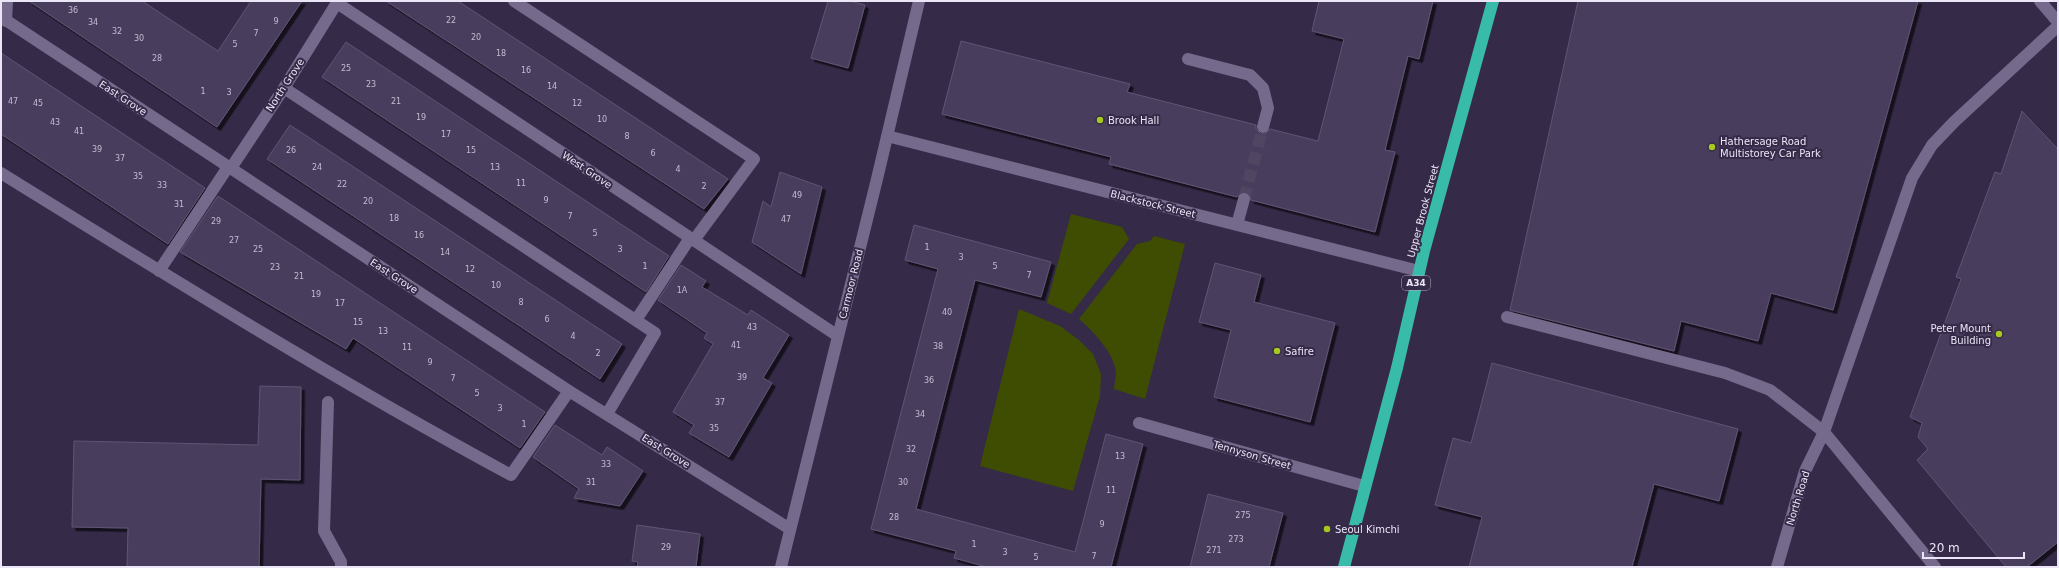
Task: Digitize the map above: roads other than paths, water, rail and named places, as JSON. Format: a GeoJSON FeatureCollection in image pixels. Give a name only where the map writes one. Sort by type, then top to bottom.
{"type":"FeatureCollection","features":[{"type":"Feature","properties":{"kind":"highway","name":"Upper Brook Street"},"geometry":{"type":"LineString","coordinates":[[1344,567],[1364,486],[1397,368],[1419,271],[1493,1]]}},
{"type":"Feature","properties":{"kind":"street"},"geometry":{"type":"LineString","coordinates":[[4,19],[6,1]]}},
{"type":"Feature","properties":{"kind":"street"},"geometry":{"type":"LineString","coordinates":[[514,1],[754,159],[692,239],[636,320]]}},
{"type":"Feature","properties":{"kind":"street","name":"Carmoor Road"},"geometry":{"type":"LineString","coordinates":[[781,567],[919,1]]}},
{"type":"Feature","properties":{"kind":"street"},"geometry":{"type":"LineString","coordinates":[[2040,1],[2058,22]]}},
{"type":"Feature","properties":{"kind":"street","name":"West Grove"},"geometry":{"type":"LineString","coordinates":[[337,2],[838,336]]}},
{"type":"Feature","properties":{"kind":"street","name":"North Grove"},"geometry":{"type":"LineString","coordinates":[[159,271],[284,88],[337,2]]}},
{"type":"Feature","properties":{"kind":"street","name":"East Grove"},"geometry":{"type":"LineString","coordinates":[[4,19],[569,391],[790,528]]}},
{"type":"Feature","properties":{"kind":"street","name":"North Road"},"geometry":{"type":"LineString","coordinates":[[1777,567],[1805,472],[1824,432],[1912,178],[1932,145],[1954,122],[2058,26]]}},
{"type":"Feature","properties":{"kind":"street"},"geometry":{"type":"LineString","coordinates":[[1188,59],[1250,75],[1263,88],[1268,108],[1263,127]]}},
{"type":"Feature","properties":{"kind":"street"},"geometry":{"type":"LineString","coordinates":[[284,88],[655,333],[607,414]]}},
{"type":"Feature","properties":{"kind":"street","name":"Blackstock Street"},"geometry":{"type":"LineString","coordinates":[[887,136],[1419,271]]}},
{"type":"Feature","properties":{"kind":"street"},"geometry":{"type":"LineString","coordinates":[[1,173],[159,271],[434,433],[511,475],[569,391]]}},
{"type":"Feature","properties":{"kind":"street"},"geometry":{"type":"LineString","coordinates":[[1237,225],[1244,199]]}},
{"type":"Feature","properties":{"kind":"street"},"geometry":{"type":"LineString","coordinates":[[1507,317],[1726,373],[1770,390],[1824,432],[1935,567]]}},
{"type":"Feature","properties":{"kind":"street"},"geometry":{"type":"LineString","coordinates":[[328,402],[324,531],[341,562],[341,567]]}},
{"type":"Feature","properties":{"kind":"street","name":"Tennyson Street"},"geometry":{"type":"LineString","coordinates":[[1140,423],[1364,486]]}},
{"type":"Feature","properties":{"kind":"tunnel"},"geometry":{"type":"LineString","coordinates":[[1244,199],[1263,127]]}},
{"type":"Feature","properties":{"kind":"place","name":"Brook Hall"},"geometry":{"type":"Point","coordinates":[1100,120]}},
{"type":"Feature","properties":{"kind":"place","name":"Hathersage Road Multistorey Car Park"},"geometry":{"type":"Point","coordinates":[1712,147]}},
{"type":"Feature","properties":{"kind":"place","name":"Peter Mount Building"},"geometry":{"type":"Point","coordinates":[1999,334]}},
{"type":"Feature","properties":{"kind":"place","name":"Safire"},"geometry":{"type":"Point","coordinates":[1277,351]}},
{"type":"Feature","properties":{"kind":"place","name":"Seoul Kimchi"},"geometry":{"type":"Point","coordinates":[1327,529]}}]}
